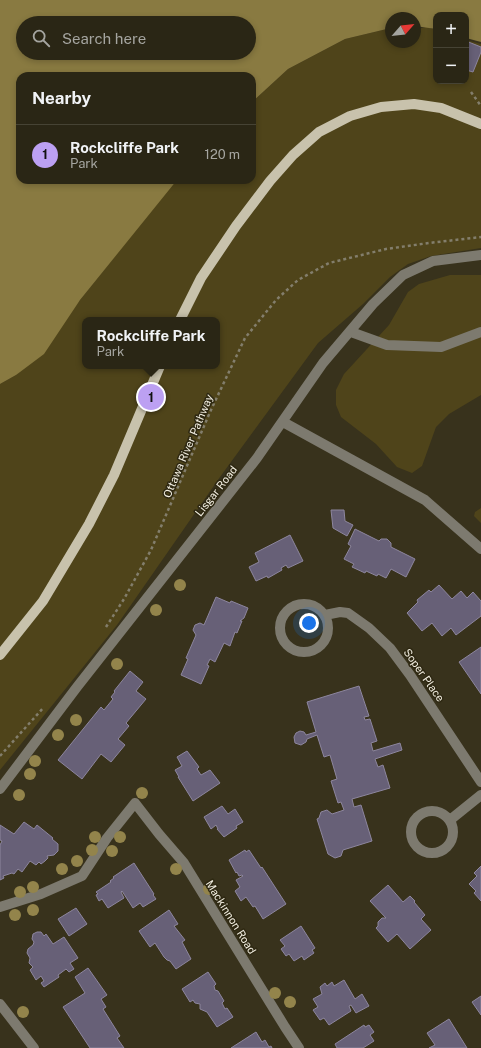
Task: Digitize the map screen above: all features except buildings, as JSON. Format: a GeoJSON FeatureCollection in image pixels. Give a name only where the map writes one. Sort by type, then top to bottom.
{"type":"FeatureCollection","features":[{"type":"Feature","properties":{"kind":"main road"},"geometry":{"type":"LineString","coordinates":[[182,317],[201,278],[236,226],[270,180],[293,155],[319,132],[350,116],[382,107],[414,104],[441,108],[481,124]]}},
{"type":"Feature","properties":{"kind":"main road"},"geometry":{"type":"LineString","coordinates":[[0,655],[43,601],[88,524],[114,475],[159,369]]}},
{"type":"Feature","properties":{"kind":"street","name":"Lisgar Road"},"geometry":{"type":"LineString","coordinates":[[0,789],[77,687],[257,458],[323,363],[351,332],[373,304],[403,275],[433,261],[481,255]]}},
{"type":"Feature","properties":{"kind":"street"},"geometry":{"type":"LineString","coordinates":[[351,332],[387,345],[441,347],[481,332]]}},
{"type":"Feature","properties":{"kind":"street"},"geometry":{"type":"LineString","coordinates":[[283,422],[425,500],[481,549]]}},
{"type":"Feature","properties":{"kind":"street"},"geometry":{"type":"LineString","coordinates":[[305,604],[319,609],[324,615],[328,622],[326,638],[321,645],[314,650],[306,652],[298,651],[291,648],[285,642],[280,628],[282,620],[291,608],[305,604]]}},
{"type":"Feature","properties":{"kind":"street","name":"Soper Place"},"geometry":{"type":"LineString","coordinates":[[324,615],[340,612],[348,614],[369,628],[390,648],[410,675],[481,782]]}},
{"type":"Feature","properties":{"kind":"street"},"geometry":{"type":"LineString","coordinates":[[450,820],[481,795]]}},
{"type":"Feature","properties":{"kind":"street","name":"Mackinnon Road"},"geometry":{"type":"LineString","coordinates":[[0,907],[41,894],[82,876],[107,838],[135,803],[159,834],[184,862],[299,1048]]}},
{"type":"Feature","properties":{"kind":"street"},"geometry":{"type":"LineString","coordinates":[[431,810],[445,814],[450,820],[454,833],[449,845],[444,850],[431,853],[425,852],[419,849],[414,843],[411,836],[411,829],[417,816],[431,810]]}},
{"type":"Feature","properties":{"kind":"street"},"geometry":{"type":"LineString","coordinates":[[0,1004],[34,1048]]}},
{"type":"Feature","properties":{"kind":"path"},"geometry":{"type":"LineString","coordinates":[[471,92],[481,106]]}},
{"type":"Feature","properties":{"kind":"path","name":"Ottawa River Pathway"},"geometry":{"type":"LineString","coordinates":[[104,630],[124,599],[151,550],[210,412],[245,338],[276,300],[298,280],[329,263],[393,248],[429,242],[481,238]]}},
{"type":"Feature","properties":{"kind":"path"},"geometry":{"type":"LineString","coordinates":[[0,756],[47,704]]}},
{"type":"Feature","properties":{"kind":"shaded area"},"geometry":{"type":"Polygon","coordinates":[[[0,0],[481,0],[481,42],[469,39],[469,12],[433,12],[433,29],[421,27],[421,12],[385,12],[385,29],[345,39],[288,69],[256,98],[256,72],[16,72],[16,184],[174,184],[80,300],[44,354],[16,375],[0,384],[0,0]]]}},
{"type":"Feature","properties":{"kind":"shaded area"},"geometry":{"type":"Polygon","coordinates":[[[427,27],[433,29],[433,84],[469,84],[469,41],[481,44],[481,248],[431,256],[408,264],[390,277],[363,304],[318,343],[220,477],[117,625],[0,770],[0,384],[16,375],[80,300],[173,184],[256,184],[256,98],[288,69],[345,39],[385,29],[385,48],[421,48],[421,28],[427,27]]]}},
{"type":"Feature","properties":{"kind":"shaded area"},"geometry":{"type":"Polygon","coordinates":[[[450,275],[481,275],[481,395],[449,414],[436,427],[422,466],[412,473],[397,467],[376,444],[341,417],[336,405],[336,390],[344,374],[389,325],[408,292],[419,284],[450,275]]]}},
{"type":"Feature","properties":{"kind":"shaded area"},"geometry":{"type":"Polygon","coordinates":[[[481,508],[481,523],[474,516],[475,512],[481,508]]]}},
{"type":"Feature","properties":{"kind":"place","name":"Rockcliffe Park"},"geometry":{"type":"Point","coordinates":[151,397]}}]}
